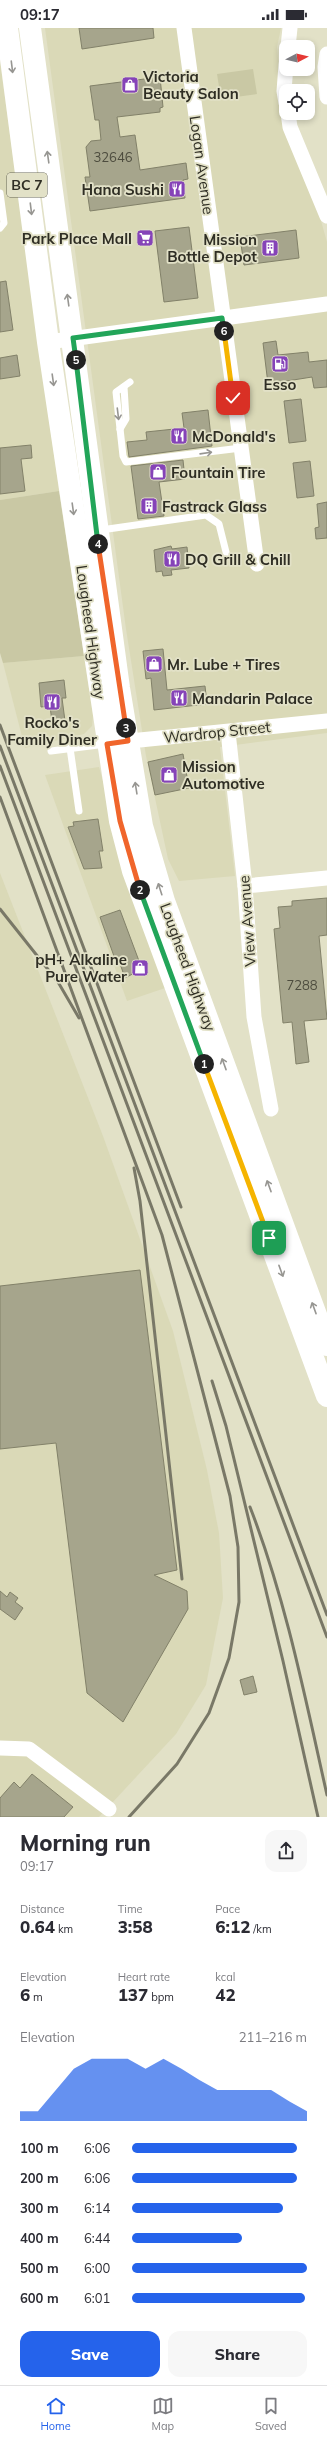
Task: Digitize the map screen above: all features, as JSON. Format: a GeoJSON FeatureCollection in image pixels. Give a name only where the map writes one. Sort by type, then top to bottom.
{"type":"FeatureCollection","features":[{"type":"Feature","properties":{"kind":"main road","name":"Lougheed Highway"},"geometry":{"type":"LineString","coordinates":[[7,28],[48,342],[107,744],[120,821],[133,871],[327,1396]]}},
{"type":"Feature","properties":{"kind":"main road","name":"Lougheed Highway"},"geometry":{"type":"LineString","coordinates":[[30,28],[73,338],[96,531],[142,826],[160,887],[327,1345]]}},
{"type":"Feature","properties":{"kind":"street","name":"Logan Avenue"},"geometry":{"type":"LineString","coordinates":[[184,28],[222,318],[257,564]]}},
{"type":"Feature","properties":{"kind":"street"},"geometry":{"type":"LineString","coordinates":[[289,40],[290,28]]}},
{"type":"Feature","properties":{"kind":"street"},"geometry":{"type":"LineString","coordinates":[[327,54],[325,66],[327,97]]}},
{"type":"Feature","properties":{"kind":"street"},"geometry":{"type":"LineString","coordinates":[[289,120],[290,127],[325,206]]}},
{"type":"Feature","properties":{"kind":"street"},"geometry":{"type":"LineString","coordinates":[[48,342],[327,304]]}},
{"type":"Feature","properties":{"kind":"street","name":"Wardrop Street"},"geometry":{"type":"LineString","coordinates":[[107,744],[327,721]]}},
{"type":"Feature","properties":{"kind":"street","name":"View Avenue"},"geometry":{"type":"LineString","coordinates":[[228,732],[245,886],[254,1017],[271,1109]]}},
{"type":"Feature","properties":{"kind":"street"},"geometry":{"type":"LineString","coordinates":[[245,886],[327,878]]}},
{"type":"Feature","properties":{"kind":"street"},"geometry":{"type":"LineString","coordinates":[[0,1748],[29,1749],[109,1809]]}},
{"type":"Feature","properties":{"kind":"lane"},"geometry":{"type":"LineString","coordinates":[[0,193],[4,223],[0,228]]}},
{"type":"Feature","properties":{"kind":"lane"},"geometry":{"type":"LineString","coordinates":[[130,382],[116,392],[120,429],[126,462],[240,448]]}},
{"type":"Feature","properties":{"kind":"lane"},"geometry":{"type":"LineString","coordinates":[[96,531],[206,515],[219,524],[227,556]]}},
{"type":"Feature","properties":{"kind":"lane"},"geometry":{"type":"LineString","coordinates":[[51,751],[107,744]]}},
{"type":"Feature","properties":{"kind":"lane"},"geometry":{"type":"LineString","coordinates":[[70,748],[79,811]]}},
{"type":"Feature","properties":{"kind":"shaded area"},"geometry":{"type":"Polygon","coordinates":[[[45,28],[281,28],[277,47],[280,84],[279,84],[279,120],[284,120],[312,189],[327,242],[327,733],[220,747],[235,876],[179,881],[168,859],[146,756],[126,629],[45,28]]]}},
{"type":"Feature","properties":{"kind":"shaded area"},"geometry":{"type":"Polygon","coordinates":[[[0,62],[59,491],[0,500],[0,62]]]}},
{"type":"Feature","properties":{"kind":"shaded area"},"geometry":{"type":"Polygon","coordinates":[[[253,69],[257,94],[221,99],[217,74],[253,69]]]}},
{"type":"Feature","properties":{"kind":"shaded area"},"geometry":{"type":"Polygon","coordinates":[[[59,491],[84,656],[3,663],[0,653],[0,500],[59,491]]]}},
{"type":"Feature","properties":{"kind":"shaded area"},"geometry":{"type":"Polygon","coordinates":[[[84,656],[93,716],[92,726],[84,734],[25,748],[3,663],[84,656]]]}},
{"type":"Feature","properties":{"kind":"shaded area"},"geometry":{"type":"Polygon","coordinates":[[[99,767],[128,869],[171,986],[127,1001],[45,775],[99,767]]]}},
{"type":"Feature","properties":{"kind":"shaded area"},"geometry":{"type":"Polygon","coordinates":[[[0,873],[103,1136],[173,1331],[207,1470],[219,1533],[223,1598],[206,1685],[176,1734],[99,1817],[0,1817],[0,873]]]}},
{"type":"Feature","properties":{"kind":"building"},"geometry":{"type":"Polygon","coordinates":[[[79,28],[153,28],[154,38],[82,49],[79,28]]]}},
{"type":"Feature","properties":{"kind":"building"},"geometry":{"type":"Polygon","coordinates":[[[160,77],[163,107],[160,108],[160,112],[117,117],[120,137],[135,135],[140,170],[186,163],[188,179],[183,180],[185,198],[90,211],[85,177],[90,177],[86,147],[91,141],[101,140],[99,120],[95,120],[90,86],[160,77]]]}},
{"type":"Feature","properties":{"kind":"building"},"geometry":{"type":"Polygon","coordinates":[[[189,227],[198,298],[164,302],[155,231],[189,227]]]}},
{"type":"Feature","properties":{"kind":"building","name":"Mission Bottle Depot"},"geometry":{"type":"Polygon","coordinates":[[[296,230],[299,258],[244,265],[240,237],[296,230]]]}},
{"type":"Feature","properties":{"kind":"building"},"geometry":{"type":"Polygon","coordinates":[[[6,281],[13,330],[0,332],[0,282],[6,281]]]}},
{"type":"Feature","properties":{"kind":"building"},"geometry":{"type":"Polygon","coordinates":[[[276,341],[278,355],[308,352],[309,362],[327,360],[327,387],[314,388],[312,377],[268,384],[263,343],[276,341]]]}},
{"type":"Feature","properties":{"kind":"building"},"geometry":{"type":"Polygon","coordinates":[[[17,355],[20,376],[0,379],[0,358],[17,355]]]}},
{"type":"Feature","properties":{"kind":"building"},"geometry":{"type":"Polygon","coordinates":[[[301,399],[306,441],[289,443],[284,401],[301,399]]]}},
{"type":"Feature","properties":{"kind":"building","name":"McDonald's"},"geometry":{"type":"Polygon","coordinates":[[[208,410],[212,446],[129,457],[127,442],[147,440],[146,432],[184,428],[182,413],[208,410]]]}},
{"type":"Feature","properties":{"kind":"building"},"geometry":{"type":"Polygon","coordinates":[[[31,445],[32,458],[21,459],[25,491],[0,494],[0,448],[31,445]]]}},
{"type":"Feature","properties":{"kind":"building"},"geometry":{"type":"Polygon","coordinates":[[[183,460],[185,479],[159,482],[164,516],[138,519],[131,466],[183,460]]]}},
{"type":"Feature","properties":{"kind":"building"},"geometry":{"type":"Polygon","coordinates":[[[310,461],[314,496],[297,498],[293,463],[310,461]]]}},
{"type":"Feature","properties":{"kind":"building"},"geometry":{"type":"Polygon","coordinates":[[[327,502],[327,538],[316,539],[315,528],[319,527],[317,504],[327,502]]]}},
{"type":"Feature","properties":{"kind":"building","name":"DQ Grill & Chill"},"geometry":{"type":"Polygon","coordinates":[[[171,546],[172,549],[187,547],[189,568],[171,570],[172,575],[163,576],[162,571],[156,572],[154,550],[171,546]]]}},
{"type":"Feature","properties":{"kind":"building"},"geometry":{"type":"Polygon","coordinates":[[[163,649],[167,690],[205,686],[207,704],[154,710],[151,678],[146,679],[143,651],[163,649]]]}},
{"type":"Feature","properties":{"kind":"building","name":"Rocko's Family Diner"},"geometry":{"type":"Polygon","coordinates":[[[64,680],[66,698],[62,698],[65,721],[52,722],[50,706],[41,707],[39,683],[64,680]]]}},
{"type":"Feature","properties":{"kind":"building","name":"Mission Automotive"},"geometry":{"type":"Polygon","coordinates":[[[183,754],[189,788],[155,795],[148,762],[183,754]]]}},
{"type":"Feature","properties":{"kind":"building"},"geometry":{"type":"Polygon","coordinates":[[[98,819],[103,851],[99,851],[102,868],[84,869],[68,827],[74,826],[73,822],[98,819]]]}},
{"type":"Feature","properties":{"kind":"building"},"geometry":{"type":"Polygon","coordinates":[[[327,898],[327,935],[319,936],[327,1019],[304,1021],[309,1062],[296,1064],[292,1022],[283,1023],[274,929],[280,928],[278,907],[292,906],[292,901],[327,898]]]}},
{"type":"Feature","properties":{"kind":"building"},"geometry":{"type":"Polygon","coordinates":[[[120,910],[142,969],[125,978],[118,958],[115,959],[100,917],[120,910]]]}},
{"type":"Feature","properties":{"kind":"building"},"geometry":{"type":"Polygon","coordinates":[[[140,1270],[177,1570],[154,1575],[187,1591],[188,1609],[123,1722],[87,1693],[56,1443],[0,1449],[0,1286],[140,1270]]]}},
{"type":"Feature","properties":{"kind":"building"},"geometry":{"type":"Polygon","coordinates":[[[0,1591],[7,1597],[10,1592],[18,1598],[15,1602],[23,1608],[15,1620],[0,1609],[0,1591]]]}},
{"type":"Feature","properties":{"kind":"building"},"geometry":{"type":"Polygon","coordinates":[[[253,1676],[257,1692],[244,1695],[240,1680],[253,1676]]]}},
{"type":"Feature","properties":{"kind":"building"},"geometry":{"type":"Polygon","coordinates":[[[32,1774],[73,1807],[64,1817],[0,1817],[0,1798],[14,1782],[20,1788],[32,1774]]]}},
{"type":"Feature","properties":{"kind":"railway"},"geometry":{"type":"LineString","coordinates":[[0,725],[181,1207]]}},
{"type":"Feature","properties":{"kind":"railway"},"geometry":{"type":"LineString","coordinates":[[0,746],[327,1615]]}},
{"type":"Feature","properties":{"kind":"railway"},"geometry":{"type":"LineString","coordinates":[[0,766],[327,1637]]}},
{"type":"Feature","properties":{"kind":"railway"},"geometry":{"type":"LineString","coordinates":[[0,797],[162,1235],[230,1496],[238,1547],[239,1602],[229,1658],[209,1713],[177,1764],[129,1817]]}},
{"type":"Feature","properties":{"kind":"railway"},"geometry":{"type":"LineString","coordinates":[[0,909],[58,982],[79,1018]]}},
{"type":"Feature","properties":{"kind":"railway"},"geometry":{"type":"LineString","coordinates":[[134,1168],[140,1201],[182,1579]]}},
{"type":"Feature","properties":{"kind":"railway"},"geometry":{"type":"LineString","coordinates":[[212,1381],[226,1426],[283,1661],[318,1817]]}},
{"type":"Feature","properties":{"kind":"railway"},"geometry":{"type":"LineString","coordinates":[[250,1507],[274,1577],[294,1649],[327,1795]]}},
{"type":"Feature","properties":{"kind":"place","name":"Victoria Beauty Salon"},"geometry":{"type":"Point","coordinates":[130,85]}},
{"type":"Feature","properties":{"kind":"place","name":"Hana Sushi"},"geometry":{"type":"Point","coordinates":[177,189]}},
{"type":"Feature","properties":{"kind":"place","name":"Park Place Mall"},"geometry":{"type":"Point","coordinates":[145,238]}},
{"type":"Feature","properties":{"kind":"place","name":"Mission Bottle Depot"},"geometry":{"type":"Point","coordinates":[270,248]}},
{"type":"Feature","properties":{"kind":"place","name":"Esso"},"geometry":{"type":"Point","coordinates":[280,364]}},
{"type":"Feature","properties":{"kind":"place","name":"McDonald's"},"geometry":{"type":"Point","coordinates":[179,436]}},
{"type":"Feature","properties":{"kind":"place","name":"Fountain Tire"},"geometry":{"type":"Point","coordinates":[158,472]}},
{"type":"Feature","properties":{"kind":"place","name":"Fastrack Glass"},"geometry":{"type":"Point","coordinates":[149,506]}},
{"type":"Feature","properties":{"kind":"place","name":"DQ Grill & Chill"},"geometry":{"type":"Point","coordinates":[172,559]}},
{"type":"Feature","properties":{"kind":"place","name":"Mr. Lube + Tires"},"geometry":{"type":"Point","coordinates":[154,664]}},
{"type":"Feature","properties":{"kind":"place","name":"Mandarin Palace"},"geometry":{"type":"Point","coordinates":[179,698]}},
{"type":"Feature","properties":{"kind":"place","name":"Rocko's Family Diner"},"geometry":{"type":"Point","coordinates":[52,702]}},
{"type":"Feature","properties":{"kind":"place","name":"Mission Automotive"},"geometry":{"type":"Point","coordinates":[169,775]}},
{"type":"Feature","properties":{"kind":"place","name":"pH+ Alkaline Pure Water"},"geometry":{"type":"Point","coordinates":[140,968]}},
{"type":"Feature","properties":{"kind":"route"},"geometry":{"type":"LineString","coordinates":[[233,398],[222,318],[73,338],[96,531],[128,741],[107,744],[120,821],[133,871],[269,1238]]}}]}
